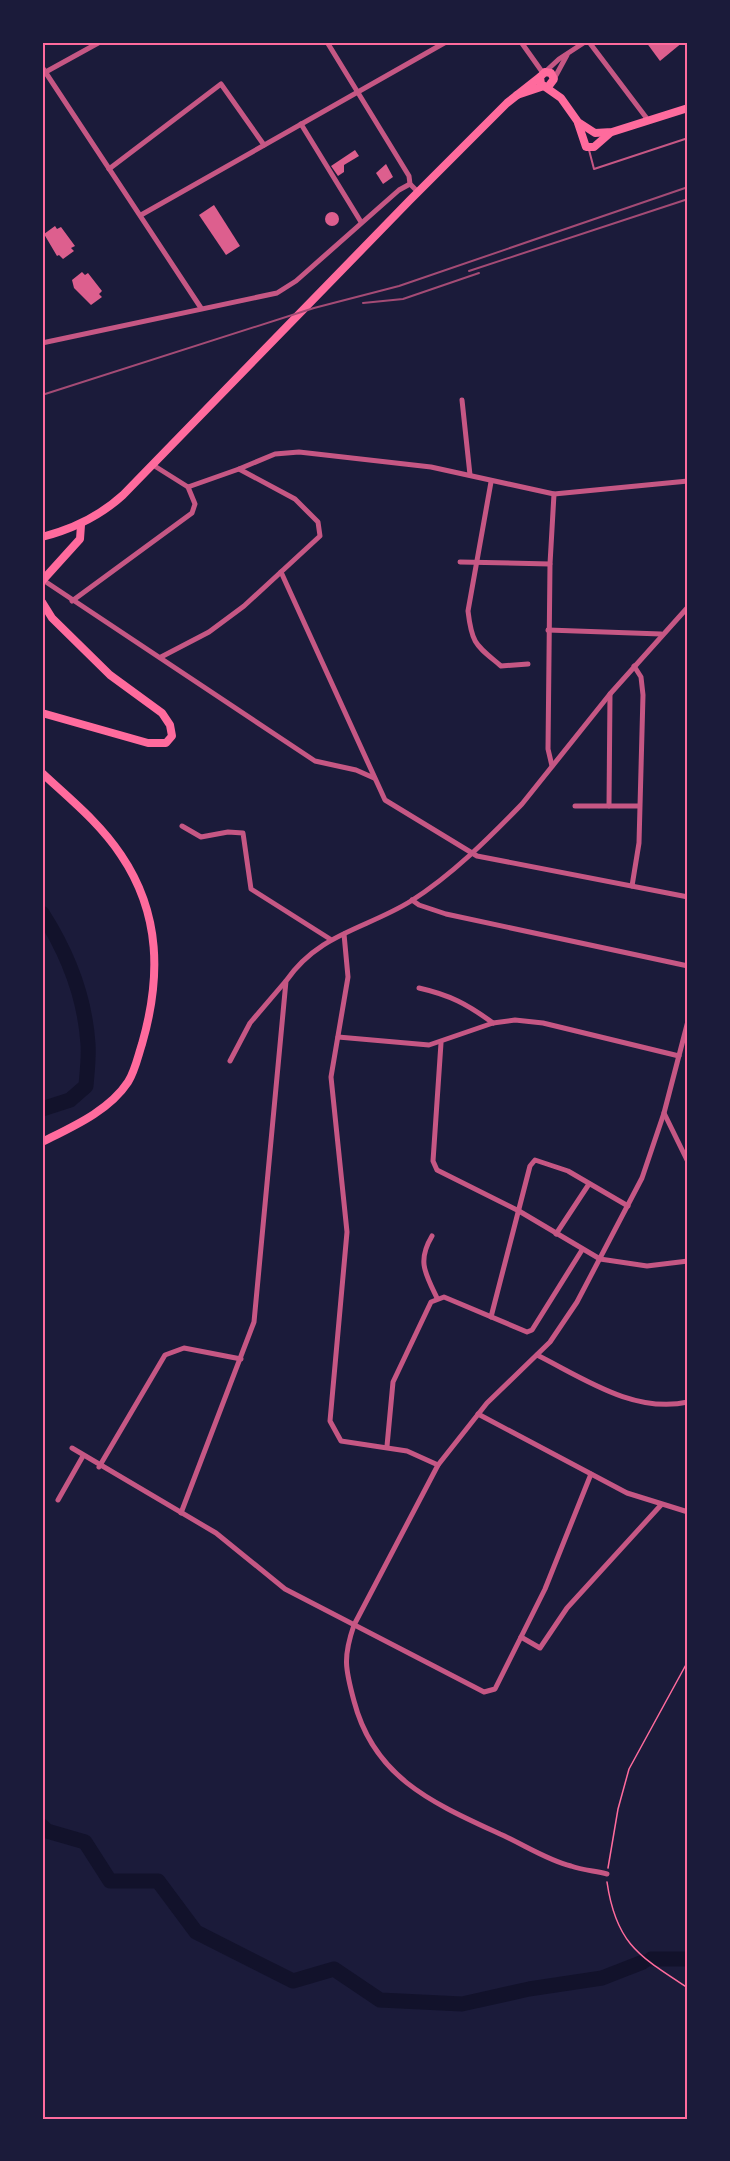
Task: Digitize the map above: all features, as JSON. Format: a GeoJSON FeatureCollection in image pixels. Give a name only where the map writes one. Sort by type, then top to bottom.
{"type":"FeatureCollection","features":[{"type":"Feature","properties":{"kind":"main road"},"geometry":{"type":"LineString","coordinates":[[42,537],[81,525],[105,511],[153,465],[418,192],[517,95],[543,74],[551,73],[550,83],[578,122],[592,136]]}},
{"type":"Feature","properties":{"kind":"main road"},"geometry":{"type":"LineString","coordinates":[[543,74],[540,84],[550,83]]}},
{"type":"Feature","properties":{"kind":"main road"},"geometry":{"type":"LineString","coordinates":[[517,95],[550,83]]}},
{"type":"Feature","properties":{"kind":"main road"},"geometry":{"type":"LineString","coordinates":[[589,148],[583,142],[592,136],[688,108]]}},
{"type":"Feature","properties":{"kind":"main road"},"geometry":{"type":"LineString","coordinates":[[42,580],[80,539],[81,525]]}},
{"type":"Feature","properties":{"kind":"main road"},"geometry":{"type":"LineString","coordinates":[[42,602],[52,618],[110,675],[162,713],[172,731],[170,740],[154,744],[42,713]]}},
{"type":"Feature","properties":{"kind":"main road"},"geometry":{"type":"LineString","coordinates":[[42,773],[87,813],[123,857],[145,898],[153,928],[156,969],[149,1020],[128,1082],[96,1112],[42,1142]]}},
{"type":"Feature","properties":{"kind":"street"},"geometry":{"type":"LineString","coordinates":[[100,42],[43,71],[201,308]]}},
{"type":"Feature","properties":{"kind":"street"},"geometry":{"type":"LineString","coordinates":[[327,42],[409,176],[410,184],[418,192]]}},
{"type":"Feature","properties":{"kind":"street"},"geometry":{"type":"LineString","coordinates":[[141,215],[446,42]]}},
{"type":"Feature","properties":{"kind":"street"},"geometry":{"type":"LineString","coordinates":[[521,42],[543,74],[587,42],[648,120]]}},
{"type":"Feature","properties":{"kind":"street"},"geometry":{"type":"LineString","coordinates":[[550,83],[568,54]]}},
{"type":"Feature","properties":{"kind":"street"},"geometry":{"type":"LineString","coordinates":[[109,169],[221,84],[264,145]]}},
{"type":"Feature","properties":{"kind":"street"},"geometry":{"type":"LineString","coordinates":[[301,124],[361,222]]}},
{"type":"Feature","properties":{"kind":"street"},"geometry":{"type":"LineString","coordinates":[[42,343],[282,290],[399,190],[410,184]]}},
{"type":"Feature","properties":{"kind":"street"},"geometry":{"type":"LineString","coordinates":[[462,400],[470,475]]}},
{"type":"Feature","properties":{"kind":"street"},"geometry":{"type":"LineString","coordinates":[[188,488],[275,454],[299,452],[431,466],[491,482],[554,494],[688,481]]}},
{"type":"Feature","properties":{"kind":"street"},"geometry":{"type":"LineString","coordinates":[[72,601],[192,513],[195,504],[188,488],[153,465]]}},
{"type":"Feature","properties":{"kind":"street"},"geometry":{"type":"LineString","coordinates":[[161,657],[209,632],[244,606],[320,536],[318,522],[295,499],[239,469]]}},
{"type":"Feature","properties":{"kind":"street"},"geometry":{"type":"LineString","coordinates":[[491,482],[468,611],[474,643],[501,666],[528,664]]}},
{"type":"Feature","properties":{"kind":"street"},"geometry":{"type":"LineString","coordinates":[[552,766],[548,749],[548,630],[554,494]]}},
{"type":"Feature","properties":{"kind":"street"},"geometry":{"type":"LineString","coordinates":[[460,562],[550,564]]}},
{"type":"Feature","properties":{"kind":"street"},"geometry":{"type":"LineString","coordinates":[[281,572],[385,800],[470,853],[497,861],[688,897]]}},
{"type":"Feature","properties":{"kind":"street"},"geometry":{"type":"LineString","coordinates":[[42,580],[161,657],[169,666],[315,760],[356,770],[374,778]]}},
{"type":"Feature","properties":{"kind":"street"},"geometry":{"type":"LineString","coordinates":[[230,1060],[250,1023],[313,951],[330,939],[412,900],[470,853],[514,813],[610,694],[661,634],[688,607]]}},
{"type":"Feature","properties":{"kind":"street"},"geometry":{"type":"LineString","coordinates":[[548,630],[610,630],[661,634]]}},
{"type":"Feature","properties":{"kind":"street"},"geometry":{"type":"LineString","coordinates":[[632,886],[639,843],[643,695],[641,677],[634,666]]}},
{"type":"Feature","properties":{"kind":"street"},"geometry":{"type":"LineString","coordinates":[[609,806],[610,694]]}},
{"type":"Feature","properties":{"kind":"street"},"geometry":{"type":"LineString","coordinates":[[575,806],[639,806]]}},
{"type":"Feature","properties":{"kind":"street"},"geometry":{"type":"LineString","coordinates":[[182,826],[201,837],[228,832],[243,833],[251,889],[330,939]]}},
{"type":"Feature","properties":{"kind":"street"},"geometry":{"type":"LineString","coordinates":[[412,900],[419,905],[446,914],[688,966]]}},
{"type":"Feature","properties":{"kind":"street"},"geometry":{"type":"LineString","coordinates":[[344,934],[348,977],[331,1077],[347,1232],[330,1421],[341,1441],[387,1446],[407,1451],[438,1466]]}},
{"type":"Feature","properties":{"kind":"street"},"geometry":{"type":"LineString","coordinates":[[182,1513],[254,1322],[286,981]]}},
{"type":"Feature","properties":{"kind":"street"},"geometry":{"type":"LineString","coordinates":[[419,988],[447,994],[473,1008],[493,1023]]}},
{"type":"Feature","properties":{"kind":"street"},"geometry":{"type":"LineString","coordinates":[[338,1037],[414,1045],[441,1043],[493,1023],[515,1020],[543,1023],[679,1056]]}},
{"type":"Feature","properties":{"kind":"street"},"geometry":{"type":"LineString","coordinates":[[607,1874],[569,1866],[442,1807],[408,1785],[389,1769],[375,1750],[358,1718],[347,1676],[346,1651],[354,1625],[438,1466],[478,1414],[550,1342],[578,1302],[642,1178],[664,1113],[688,1021]]}},
{"type":"Feature","properties":{"kind":"street"},"geometry":{"type":"LineString","coordinates":[[441,1043],[433,1161],[437,1170],[519,1211],[600,1260],[647,1266],[688,1261]]}},
{"type":"Feature","properties":{"kind":"street"},"geometry":{"type":"LineString","coordinates":[[664,1113],[688,1162]]}},
{"type":"Feature","properties":{"kind":"street"},"geometry":{"type":"LineString","coordinates":[[491,1317],[530,1166],[535,1160],[568,1171],[628,1206]]}},
{"type":"Feature","properties":{"kind":"street"},"geometry":{"type":"LineString","coordinates":[[556,1234],[589,1184]]}},
{"type":"Feature","properties":{"kind":"street"},"geometry":{"type":"LineString","coordinates":[[432,1236],[425,1248],[422,1262],[437,1298]]}},
{"type":"Feature","properties":{"kind":"street"},"geometry":{"type":"LineString","coordinates":[[387,1446],[393,1382],[431,1302],[444,1297],[527,1332],[532,1330],[582,1250]]}},
{"type":"Feature","properties":{"kind":"street"},"geometry":{"type":"LineString","coordinates":[[99,1467],[165,1355],[184,1348],[241,1359]]}},
{"type":"Feature","properties":{"kind":"street"},"geometry":{"type":"LineString","coordinates":[[537,1355],[639,1403],[676,1405],[688,1402]]}},
{"type":"Feature","properties":{"kind":"street"},"geometry":{"type":"LineString","coordinates":[[478,1414],[627,1493],[688,1512]]}},
{"type":"Feature","properties":{"kind":"street"},"geometry":{"type":"LineString","coordinates":[[72,1448],[99,1467],[216,1533],[285,1589],[484,1692],[495,1689],[545,1589],[591,1474]]}},
{"type":"Feature","properties":{"kind":"street"},"geometry":{"type":"LineString","coordinates":[[58,1500],[83,1456]]}},
{"type":"Feature","properties":{"kind":"street"},"geometry":{"type":"LineString","coordinates":[[521,1637],[540,1648],[567,1608],[662,1505]]}},
{"type":"Feature","properties":{"kind":"lane"},"geometry":{"type":"LineString","coordinates":[[589,148],[594,169],[688,138]]}},
{"type":"Feature","properties":{"kind":"path"},"geometry":{"type":"LineString","coordinates":[[688,1661],[629,1769],[618,1809],[607,1874],[615,1917],[630,1946],[639,1955],[688,1988]]}},
{"type":"Feature","properties":{"kind":"building"},"geometry":{"type":"Polygon","coordinates":[[[646,42],[683,42],[660,61],[646,42]]]}},
{"type":"Feature","properties":{"kind":"building"},"geometry":{"type":"Polygon","coordinates":[[[355,150],[359,156],[344,165],[344,172],[338,176],[331,166],[355,150]]]}},
{"type":"Feature","properties":{"kind":"building"},"geometry":{"type":"Polygon","coordinates":[[[386,164],[393,177],[383,184],[376,173],[386,164]]]}},
{"type":"Feature","properties":{"kind":"building"},"geometry":{"type":"Polygon","coordinates":[[[214,205],[240,246],[226,255],[199,215],[214,205]]]}},
{"type":"Feature","properties":{"kind":"building"},"geometry":{"type":"Polygon","coordinates":[[[332,212],[337,214],[339,219],[337,224],[332,226],[327,224],[325,219],[327,214],[332,212]]]}},
{"type":"Feature","properties":{"kind":"building"},"geometry":{"type":"Polygon","coordinates":[[[55,226],[57,229],[61,227],[75,246],[71,248],[74,251],[63,259],[57,256],[44,234],[55,226]]]}},
{"type":"Feature","properties":{"kind":"building"},"geometry":{"type":"Polygon","coordinates":[[[82,272],[85,275],[88,273],[102,291],[99,294],[102,297],[91,305],[74,288],[72,280],[82,272]]]}},
{"type":"Feature","properties":{"kind":"waterway"},"geometry":{"type":"LineString","coordinates":[[42,913],[67,959],[79,993],[88,1044],[86,1086],[70,1100],[42,1109]]}},
{"type":"Feature","properties":{"kind":"waterway"},"geometry":{"type":"LineString","coordinates":[[42,1826],[47,1831],[85,1842],[110,1881],[158,1881],[196,1932],[293,1981],[334,1969],[380,2000],[462,2004],[529,1989],[602,1978],[643,1962]]}},
{"type":"Feature","properties":{"kind":"waterway"},"geometry":{"type":"LineString","coordinates":[[651,1959],[688,1959]]}},
{"type":"Feature","properties":{"kind":"railway"},"geometry":{"type":"LineString","coordinates":[[42,395],[314,308],[399,286],[688,187]]}},
{"type":"Feature","properties":{"kind":"railway"},"geometry":{"type":"LineString","coordinates":[[469,271],[688,199]]}},
{"type":"Feature","properties":{"kind":"railway"},"geometry":{"type":"LineString","coordinates":[[363,303],[403,299],[479,273]]}}]}
